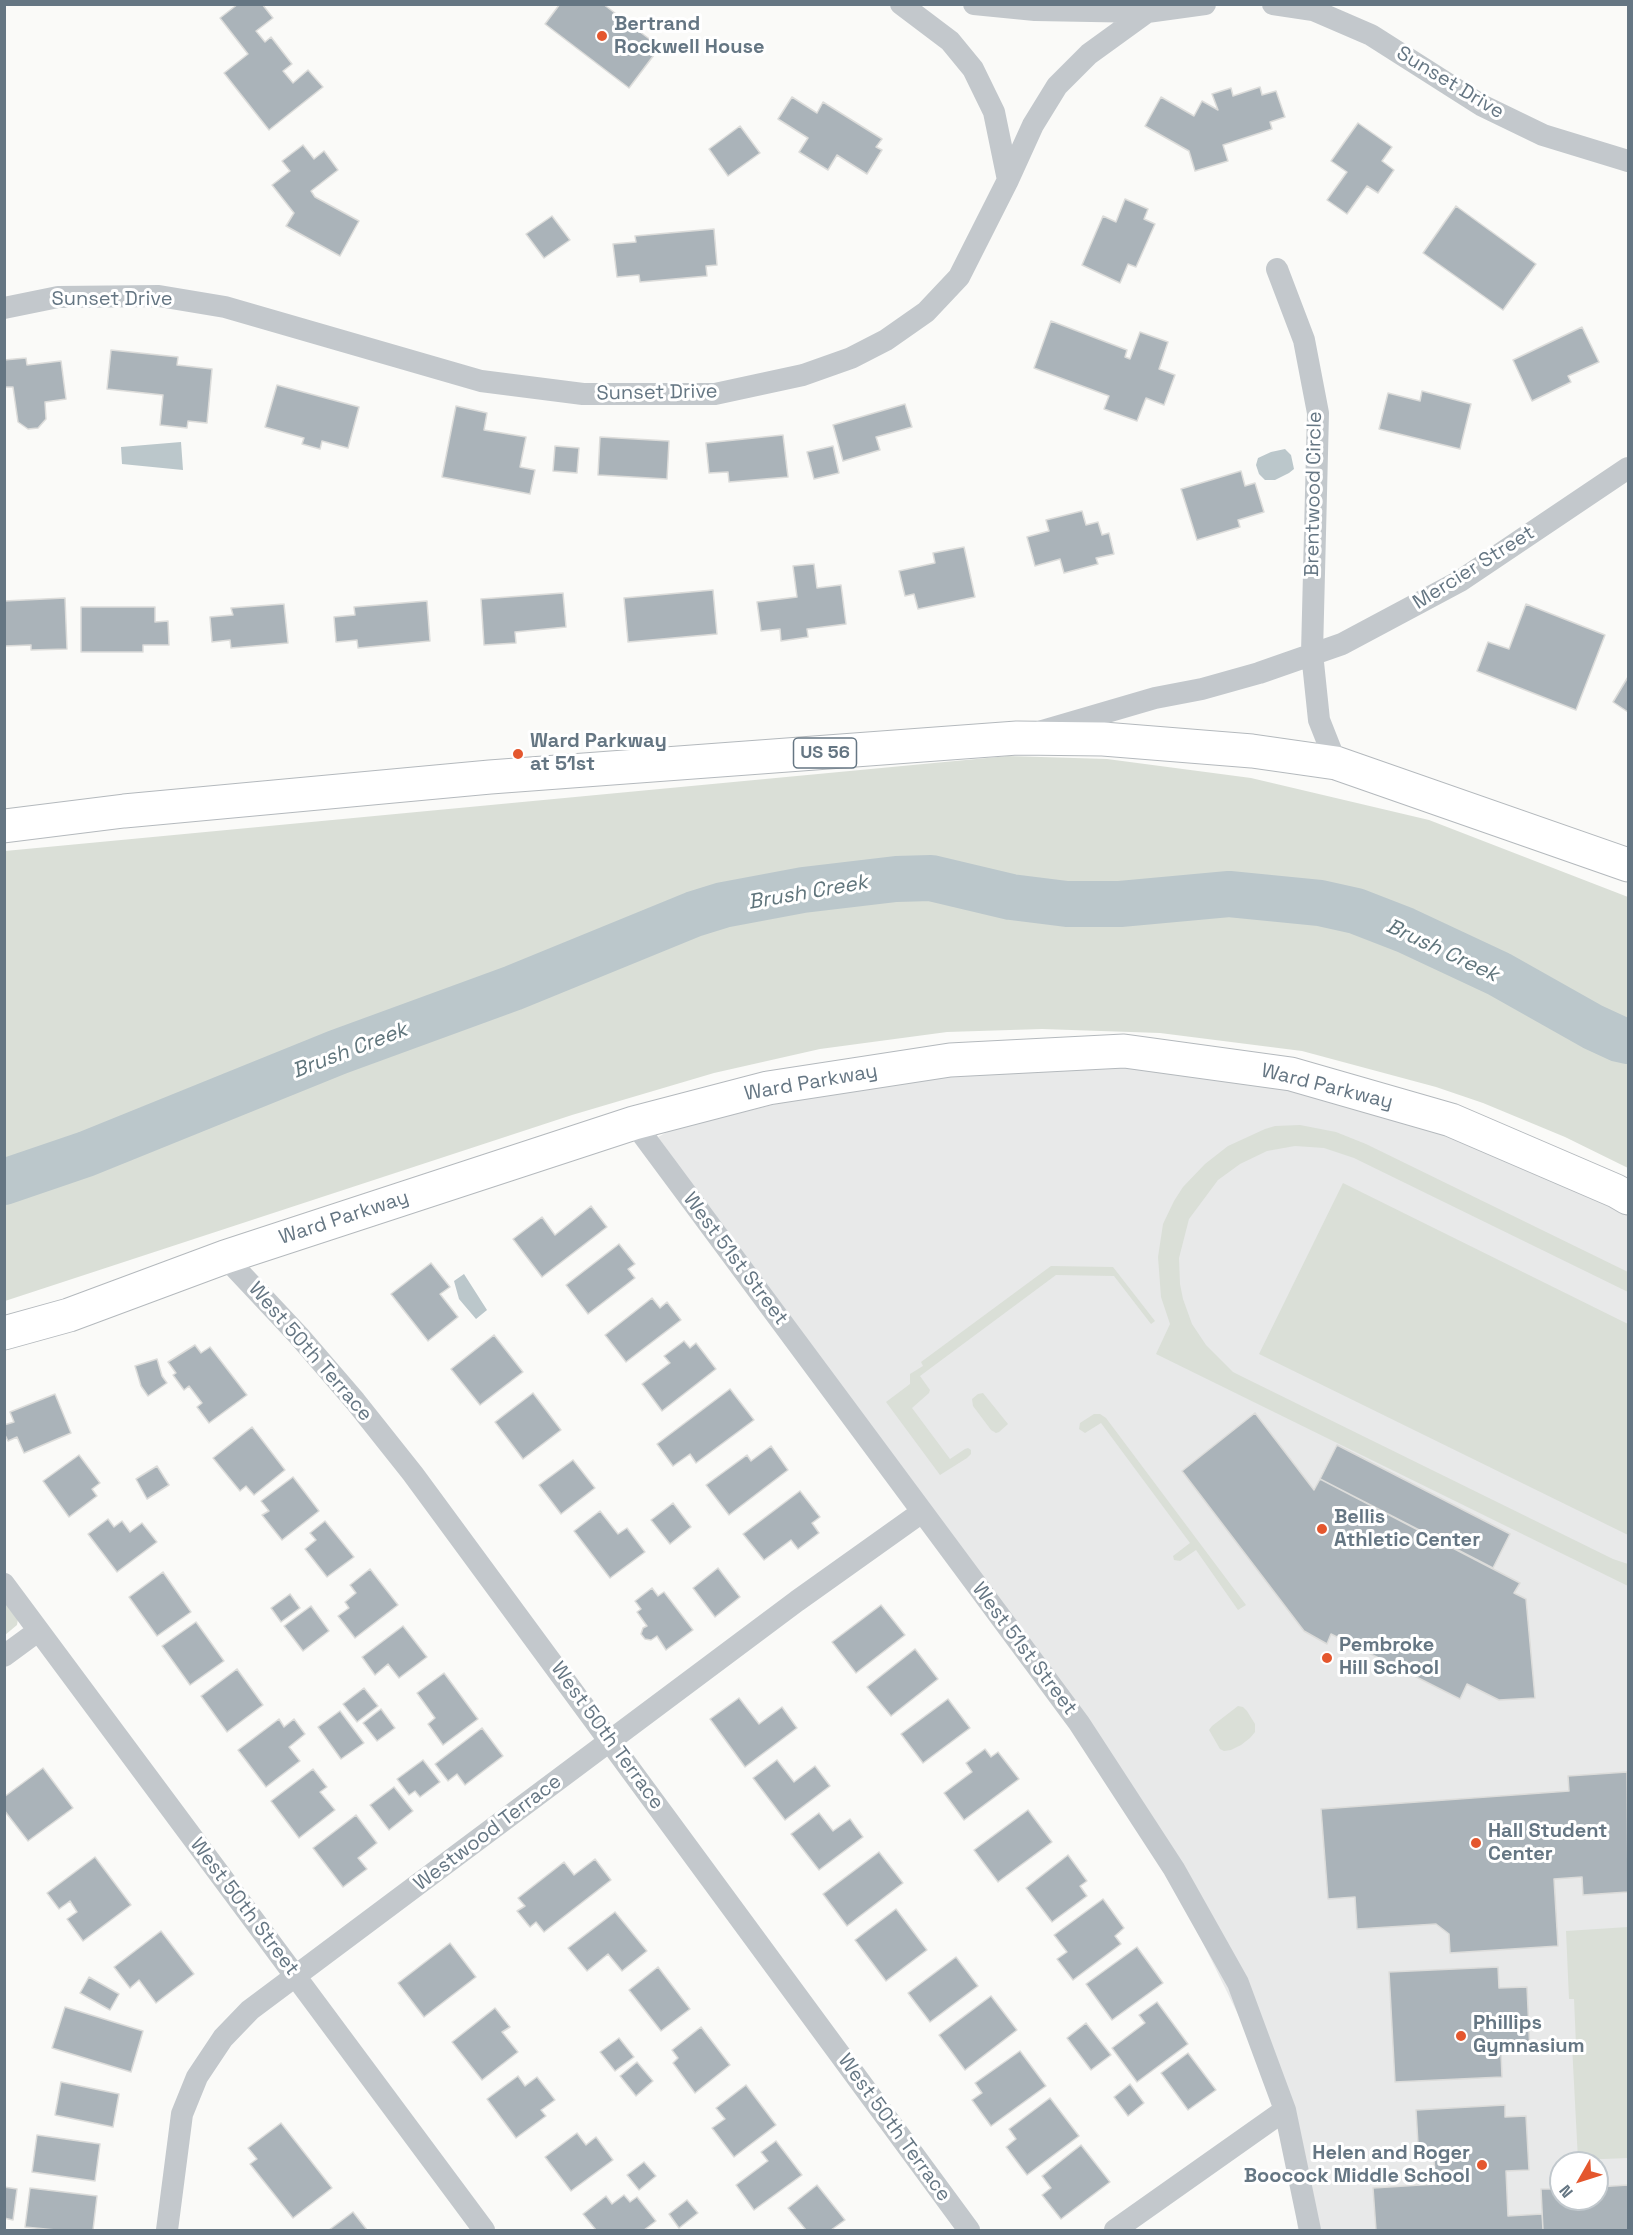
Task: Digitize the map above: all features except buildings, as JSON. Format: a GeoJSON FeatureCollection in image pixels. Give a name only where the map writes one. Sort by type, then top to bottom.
{"type":"FeatureCollection","features":[{"type":"Feature","properties":{"kind":"highway","name":"US 56"},"geometry":{"type":"LineString","coordinates":[[4,826],[124,811],[490,777],[1017,738],[1126,741],[1252,751],[1336,763],[1629,866]]}},
{"type":"Feature","properties":{"kind":"highway","name":"Ward Parkway"},"geometry":{"type":"LineString","coordinates":[[4,1333],[69,1315],[225,1257],[634,1123],[768,1088],[950,1060],[1124,1051],[1291,1074],[1451,1120],[1629,1198]]}},
{"type":"Feature","properties":{"kind":"street"},"geometry":{"type":"LineString","coordinates":[[901,4],[950,41],[973,69],[994,112],[1008,180]]}},
{"type":"Feature","properties":{"kind":"street","name":"Sunset Drive"},"geometry":{"type":"LineString","coordinates":[[974,4],[1035,10],[1147,12],[1205,4]]}},
{"type":"Feature","properties":{"kind":"street","name":"Sunset Drive"},"geometry":{"type":"LineString","coordinates":[[1273,4],[1314,10],[1371,35],[1481,105],[1543,135],[1629,161]]}},
{"type":"Feature","properties":{"kind":"street","name":"Sunset Drive"},"geometry":{"type":"LineString","coordinates":[[4,308],[58,297],[159,296],[225,307],[481,381],[583,394],[715,394],[803,375],[851,358],[886,340],[926,312],[959,277],[1033,125],[1057,86],[1089,54],[1147,12]]}},
{"type":"Feature","properties":{"kind":"street","name":"Brentwood Circle"},"geometry":{"type":"LineString","coordinates":[[1277,269],[1304,340],[1318,413],[1312,653]]}},
{"type":"Feature","properties":{"kind":"street","name":"Mercier Street"},"geometry":{"type":"LineString","coordinates":[[1017,738],[1155,698],[1202,689],[1260,673],[1342,644],[1460,581],[1629,468]]}},
{"type":"Feature","properties":{"kind":"street"},"geometry":{"type":"LineString","coordinates":[[1312,653],[1319,720],[1336,763]]}},
{"type":"Feature","properties":{"kind":"street","name":"West 51st Street"},"geometry":{"type":"LineString","coordinates":[[634,1123],[1079,1723],[1174,1869],[1238,1983],[1286,2110],[1310,2230]]}},
{"type":"Feature","properties":{"kind":"street","name":"West 50th Terrace"},"geometry":{"type":"LineString","coordinates":[[225,1257],[299,1336],[413,1474],[969,2230]]}},
{"type":"Feature","properties":{"kind":"street","name":"Westwood Terrace"},"geometry":{"type":"LineString","coordinates":[[167,2230],[182,2114],[197,2077],[223,2038],[250,2010],[797,1601],[922,1512]]}},
{"type":"Feature","properties":{"kind":"street","name":"West 50th Street"},"geometry":{"type":"LineString","coordinates":[[4,1584],[484,2230]]}},
{"type":"Feature","properties":{"kind":"street"},"geometry":{"type":"LineString","coordinates":[[4,1656],[38,1630]]}},
{"type":"Feature","properties":{"kind":"street"},"geometry":{"type":"LineString","coordinates":[[1115,2230],[1286,2110]]}},
{"type":"Feature","properties":{"kind":"shaded area"},"geometry":{"type":"Polygon","coordinates":[[[181,442],[183,470],[122,464],[121,447],[181,442]]]}},
{"type":"Feature","properties":{"kind":"shaded area"},"geometry":{"type":"Polygon","coordinates":[[[1285,449],[1291,455],[1294,469],[1275,480],[1265,480],[1259,474],[1256,465],[1258,458],[1285,449]]]}},
{"type":"Feature","properties":{"kind":"shaded area"},"geometry":{"type":"Polygon","coordinates":[[[1008,756],[1107,759],[1251,778],[1429,820],[1628,897],[1628,1168],[1565,1137],[1483,1103],[1436,1087],[1302,1051],[1160,1033],[1042,1029],[947,1032],[820,1049],[714,1073],[572,1115],[5,1301],[5,851],[1008,756]]]}},
{"type":"Feature","properties":{"kind":"shaded area","name":"Pembroke Hill School"},"geometry":{"type":"Polygon","coordinates":[[[950,1060],[1291,1074],[1628,1198],[1628,2230],[1298,2230],[1285,2110],[1144,1823],[658,1137],[678,1126],[708,1121],[950,1060]]]}},
{"type":"Feature","properties":{"kind":"shaded area"},"geometry":{"type":"Polygon","coordinates":[[[1300,1125],[1336,1132],[1366,1144],[1628,1272],[1628,1292],[1354,1158],[1324,1148],[1295,1146],[1267,1151],[1240,1164],[1218,1180],[1189,1219],[1179,1258],[1180,1284],[1192,1324],[1206,1345],[1233,1372],[1613,1559],[1628,1564],[1628,1586],[1156,1354],[1170,1324],[1161,1297],[1158,1257],[1163,1224],[1174,1201],[1183,1187],[1205,1164],[1228,1146],[1275,1126],[1300,1125]]]}},
{"type":"Feature","properties":{"kind":"shaded area"},"geometry":{"type":"Polygon","coordinates":[[[1343,1183],[1628,1324],[1628,1535],[1259,1354],[1343,1183]]]}},
{"type":"Feature","properties":{"kind":"shaded area"},"geometry":{"type":"Polygon","coordinates":[[[1051,1266],[1113,1267],[1155,1321],[1151,1324],[1114,1276],[1056,1275],[920,1376],[930,1390],[912,1408],[950,1459],[965,1449],[971,1450],[967,1458],[940,1475],[886,1402],[910,1384],[910,1374],[923,1366],[921,1362],[1051,1266]]]}},
{"type":"Feature","properties":{"kind":"shaded area"},"geometry":{"type":"Polygon","coordinates":[[[464,1274],[487,1310],[476,1319],[459,1299],[454,1281],[464,1274]]]}},
{"type":"Feature","properties":{"kind":"shaded area"},"geometry":{"type":"Polygon","coordinates":[[[983,1393],[1008,1424],[999,1432],[991,1430],[973,1406],[972,1399],[983,1393]]]}},
{"type":"Feature","properties":{"kind":"shaded area"},"geometry":{"type":"Polygon","coordinates":[[[1094,1414],[1100,1414],[1106,1418],[1246,1605],[1238,1610],[1196,1550],[1180,1561],[1174,1560],[1173,1556],[1190,1543],[1101,1423],[1085,1433],[1079,1429],[1080,1423],[1094,1414]]]}},
{"type":"Feature","properties":{"kind":"shaded area"},"geometry":{"type":"Polygon","coordinates":[[[4,1601],[18,1619],[17,1625],[5,1635],[4,1601]]]}},
{"type":"Feature","properties":{"kind":"shaded area"},"geometry":{"type":"Polygon","coordinates":[[[1238,1706],[1247,1711],[1255,1724],[1255,1732],[1241,1745],[1224,1751],[1220,1749],[1209,1730],[1238,1706]]]}},
{"type":"Feature","properties":{"kind":"shaded area"},"geometry":{"type":"Polygon","coordinates":[[[1628,1927],[1628,2158],[1609,2159],[1609,2151],[1578,2151],[1572,2045],[1576,2045],[1574,1999],[1569,1999],[1566,1931],[1628,1927]]]}},
{"type":"Feature","properties":{"kind":"waterway","name":"Brush Creek"},"geometry":{"type":"LineString","coordinates":[[4,1182],[86,1154],[338,1052],[513,988],[694,914],[723,905],[803,890],[896,879],[931,878],[1011,897],[1067,904],[1120,904],[1229,894],[1320,903],[1356,911],[1405,930],[1499,974],[1593,1027],[1628,1041]]}},
{"type":"Feature","properties":{"kind":"place","name":"Bertrand Rockwell House"},"geometry":{"type":"Point","coordinates":[602,36]}},
{"type":"Feature","properties":{"kind":"place","name":"Ward Parkway at 51st"},"geometry":{"type":"Point","coordinates":[518,754]}},
{"type":"Feature","properties":{"kind":"place","name":"Bellis Athletic Center"},"geometry":{"type":"Point","coordinates":[1322,1529]}},
{"type":"Feature","properties":{"kind":"place","name":"Pembroke Hill School"},"geometry":{"type":"Point","coordinates":[1327,1658]}},
{"type":"Feature","properties":{"kind":"place","name":"Hall Student Center"},"geometry":{"type":"Point","coordinates":[1476,1843]}},
{"type":"Feature","properties":{"kind":"place","name":"Phillips Gymnasium"},"geometry":{"type":"Point","coordinates":[1461,2036]}},
{"type":"Feature","properties":{"kind":"place","name":"Helen and Roger Boocock Middle School"},"geometry":{"type":"Point","coordinates":[1482,2165]}}]}
